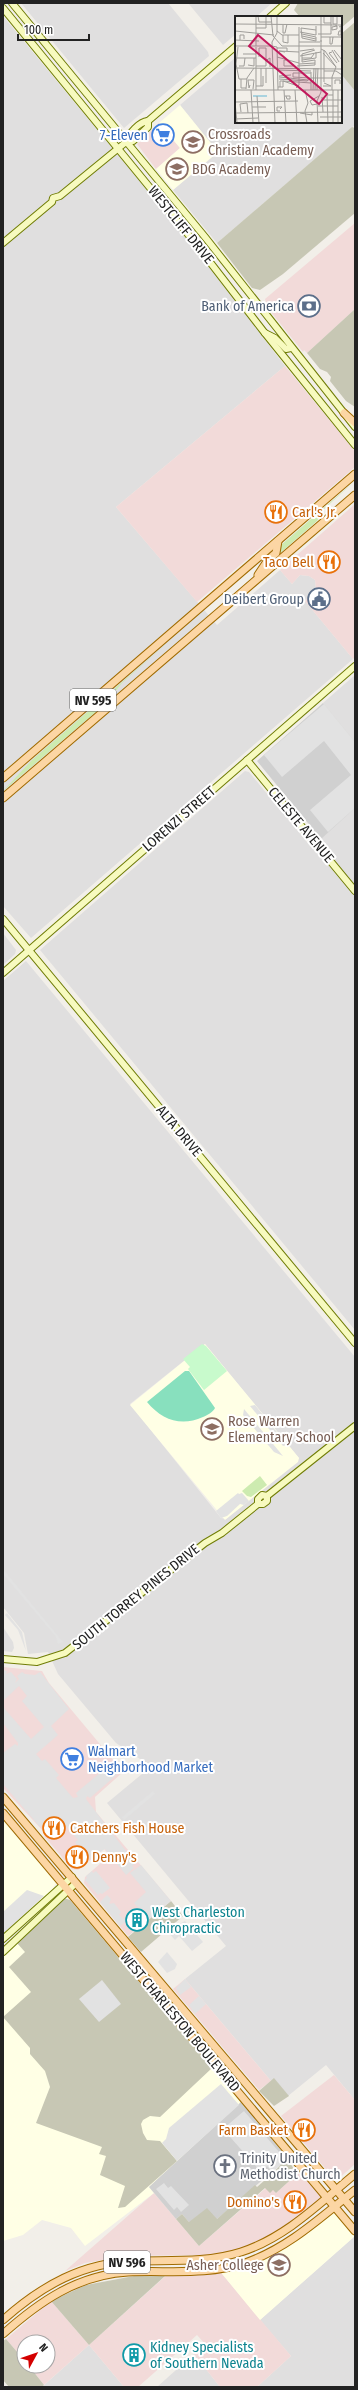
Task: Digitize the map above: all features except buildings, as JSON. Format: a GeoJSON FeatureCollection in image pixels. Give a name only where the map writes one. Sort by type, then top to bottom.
{"type":"FeatureCollection","features":[{"type":"Feature","properties":{"kind":"main road","name":"WESTCLIFF DRIVE"},"geometry":{"type":"LineString","coordinates":[[12,3],[264,332],[355,445]]}},
{"type":"Feature","properties":{"kind":"main road"},"geometry":{"type":"LineString","coordinates":[[271,16],[286,3]]}},
{"type":"Feature","properties":{"kind":"main road","name":"WESTCLIFF DRIVE"},"geometry":{"type":"LineString","coordinates":[[3,8],[204,237],[253,301],[355,427]]}},
{"type":"Feature","properties":{"kind":"main road"},"geometry":{"type":"LineString","coordinates":[[3,243],[52,202],[56,196],[60,196],[122,145],[128,135],[144,122],[148,121],[235,47]]}},
{"type":"Feature","properties":{"kind":"main road"},"geometry":{"type":"LineString","coordinates":[[245,307],[253,301]]}},
{"type":"Feature","properties":{"kind":"main road"},"geometry":{"type":"LineString","coordinates":[[264,332],[274,337],[286,349],[292,348]]}},
{"type":"Feature","properties":{"kind":"main road"},"geometry":{"type":"LineString","coordinates":[[321,403],[325,397],[324,387]]}},
{"type":"Feature","properties":{"kind":"main road"},"geometry":{"type":"LineString","coordinates":[[344,413],[355,423]]}},
{"type":"Feature","properties":{"kind":"main road","name":"NV 595"},"geometry":{"type":"LineString","coordinates":[[3,778],[355,474]]}},
{"type":"Feature","properties":{"kind":"main road","name":"NV 595"},"geometry":{"type":"LineString","coordinates":[[3,798],[355,495]]}},
{"type":"Feature","properties":{"kind":"main road"},"geometry":{"type":"LineString","coordinates":[[252,583],[268,560],[276,552],[278,541]]}},
{"type":"Feature","properties":{"kind":"main road","name":"LORENZI STREET"},"geometry":{"type":"LineString","coordinates":[[3,973],[355,666]]}},
{"type":"Feature","properties":{"kind":"main road","name":"CELESTE AVENUE"},"geometry":{"type":"LineString","coordinates":[[247,760],[355,890]]}},
{"type":"Feature","properties":{"kind":"main road","name":"ALTA DRIVE"},"geometry":{"type":"LineString","coordinates":[[3,919],[355,1343]]}},
{"type":"Feature","properties":{"kind":"main road","name":"SOUTH TORREY PINES DRIVE"},"geometry":{"type":"LineString","coordinates":[[3,1658],[36,1662],[65,1653],[205,1543],[222,1533],[258,1504],[263,1504],[267,1501],[267,1496],[355,1426]]}},
{"type":"Feature","properties":{"kind":"main road","name":"WEST CHARLESTON BOULEVARD"},"geometry":{"type":"LineString","coordinates":[[3,1797],[355,2212]]}},
{"type":"Feature","properties":{"kind":"main road","name":"WEST CHARLESTON BOULEVARD"},"geometry":{"type":"LineString","coordinates":[[3,1813],[355,2231]]}},
{"type":"Feature","properties":{"kind":"main road"},"geometry":{"type":"LineString","coordinates":[[3,1939],[74,1880]]}},
{"type":"Feature","properties":{"kind":"main road"},"geometry":{"type":"LineString","coordinates":[[3,1952],[66,1887]]}},
{"type":"Feature","properties":{"kind":"main road"},"geometry":{"type":"LineString","coordinates":[[222,2072],[230,2073],[248,2086]]}},
{"type":"Feature","properties":{"kind":"main road","name":"NV 596"},"geometry":{"type":"LineString","coordinates":[[3,2320],[31,2296],[47,2286],[70,2274],[96,2266],[133,2261],[185,2261],[228,2256],[261,2244],[293,2225],[355,2174]]}},
{"type":"Feature","properties":{"kind":"main road","name":"NV 596"},"geometry":{"type":"LineString","coordinates":[[3,2334],[31,2309],[52,2296],[78,2283],[108,2275],[214,2270],[251,2260],[291,2241],[355,2190]]}},
{"type":"Feature","properties":{"kind":"main road"},"geometry":{"type":"LineString","coordinates":[[162,2272],[176,2261]]}},
{"type":"Feature","properties":{"kind":"main road"},"geometry":{"type":"LineString","coordinates":[[173,2272],[185,2261]]}},
{"type":"Feature","properties":{"kind":"main road"},"geometry":{"type":"LineString","coordinates":[[47,2286],[52,2296]]}},
{"type":"Feature","properties":{"kind":"shaded area"},"geometry":{"type":"Polygon","coordinates":[[[21,3],[168,3],[208,52],[209,56],[124,128],[21,3]]]}},
{"type":"Feature","properties":{"kind":"shaded area"},"geometry":{"type":"Polygon","coordinates":[[[188,3],[272,3],[257,16],[235,16],[235,35],[223,45],[188,3]]]}},
{"type":"Feature","properties":{"kind":"shaded area"},"geometry":{"type":"Polygon","coordinates":[[[298,3],[354,3],[355,16],[342,27],[342,16],[299,16],[294,10],[298,3]]]}},
{"type":"Feature","properties":{"kind":"shaded area"},"geometry":{"type":"Polygon","coordinates":[[[3,16],[181,231],[285,366],[116,507],[217,625],[280,570],[292,584],[300,575],[309,576],[315,580],[316,589],[305,601],[353,659],[31,938],[3,906],[3,16]]]}},
{"type":"Feature","properties":{"kind":"shaded area"},"geometry":{"type":"Polygon","coordinates":[[[355,22],[355,91],[342,75],[342,33],[355,22]]]}},
{"type":"Feature","properties":{"kind":"shaded area"},"geometry":{"type":"Polygon","coordinates":[[[235,58],[235,123],[342,123],[342,75],[355,91],[355,125],[217,243],[173,190],[218,152],[180,105],[235,58]]]}},
{"type":"Feature","properties":{"kind":"shaded area","name":"Crossroads Christian Academy"},"geometry":{"type":"Polygon","coordinates":[[[180,105],[218,152],[173,190],[156,169],[180,148],[159,123],[180,105]]]}},
{"type":"Feature","properties":{"kind":"shaded area"},"geometry":{"type":"Polygon","coordinates":[[[159,123],[180,148],[156,169],[137,144],[159,123]]]}},
{"type":"Feature","properties":{"kind":"shaded area"},"geometry":{"type":"Polygon","coordinates":[[[352,127],[355,128],[355,213],[283,274],[260,290],[252,288],[217,243],[352,127]]]}},
{"type":"Feature","properties":{"kind":"shaded area"},"geometry":{"type":"Polygon","coordinates":[[[355,223],[355,309],[307,353],[304,350],[303,352],[267,307],[265,299],[355,223]]]}},
{"type":"Feature","properties":{"kind":"shaded area"},"geometry":{"type":"Polygon","coordinates":[[[355,309],[355,407],[346,401],[330,381],[331,377],[327,372],[320,369],[307,353],[355,309]]]}},
{"type":"Feature","properties":{"kind":"shaded area"},"geometry":{"type":"Polygon","coordinates":[[[285,366],[355,451],[355,467],[197,602],[116,507],[285,366]]]}},
{"type":"Feature","properties":{"kind":"shaded area"},"geometry":{"type":"Polygon","coordinates":[[[355,504],[355,657],[353,659],[305,601],[316,589],[315,580],[309,576],[300,575],[292,584],[280,570],[355,504]]]}},
{"type":"Feature","properties":{"kind":"shaded area"},"geometry":{"type":"Polygon","coordinates":[[[355,675],[355,742],[323,703],[355,675]]]}},
{"type":"Feature","properties":{"kind":"shaded area"},"geometry":{"type":"Polygon","coordinates":[[[323,703],[355,742],[355,808],[321,839],[257,761],[323,703]]]}},
{"type":"Feature","properties":{"kind":"shaded area"},"geometry":{"type":"Polygon","coordinates":[[[324,704],[355,742],[355,808],[328,832],[310,810],[351,775],[324,741],[282,777],[264,755],[324,704]]]}},
{"type":"Feature","properties":{"kind":"shaded area"},"geometry":{"type":"Polygon","coordinates":[[[245,771],[249,772],[311,847],[355,808],[355,1330],[40,950],[245,771]]]}},
{"type":"Feature","properties":{"kind":"shaded area"},"geometry":{"type":"Polygon","coordinates":[[[3,933],[16,950],[15,954],[3,965],[3,933]]]}},
{"type":"Feature","properties":{"kind":"shaded area"},"geometry":{"type":"Polygon","coordinates":[[[26,961],[355,1357],[355,2100],[326,2065],[288,2096],[274,2079],[271,2081],[185,1979],[226,1946],[107,1803],[148,1769],[140,1759],[116,1743],[58,1674],[48,1652],[28,1654],[24,1633],[3,1607],[3,981],[26,961]],[[205,1344],[130,1404],[221,1518],[226,1519],[299,1458],[205,1344]]]}},
{"type":"Feature","properties":{"kind":"shaded area","name":"Rose Warren Elementary School"},"geometry":{"type":"Polygon","coordinates":[[[205,1344],[299,1458],[298,1462],[225,1520],[130,1405],[205,1344]]]}},
{"type":"Feature","properties":{"kind":"shaded area"},"geometry":{"type":"Polygon","coordinates":[[[255,1405],[287,1445],[283,1446],[250,1406],[255,1405]]]}},
{"type":"Feature","properties":{"kind":"shaded area"},"geometry":{"type":"Polygon","coordinates":[[[244,1409],[283,1456],[274,1452],[243,1415],[244,1409]]]}},
{"type":"Feature","properties":{"kind":"shaded area"},"geometry":{"type":"Polygon","coordinates":[[[238,1493],[242,1493],[249,1501],[244,1505],[240,1504],[227,1516],[221,1518],[216,1511],[238,1493]]]}},
{"type":"Feature","properties":{"kind":"shaded area"},"geometry":{"type":"Polygon","coordinates":[[[3,1569],[63,1642],[58,1644],[56,1637],[3,1574],[3,1569]]]}},
{"type":"Feature","properties":{"kind":"shaded area"},"geometry":{"type":"Polygon","coordinates":[[[7,1613],[22,1632],[26,1651],[18,1630],[5,1615],[7,1613]]]}},
{"type":"Feature","properties":{"kind":"shaded area"},"geometry":{"type":"Polygon","coordinates":[[[3,1627],[13,1642],[14,1648],[12,1652],[3,1651],[3,1627]]]}},
{"type":"Feature","properties":{"kind":"shaded area"},"geometry":{"type":"Polygon","coordinates":[[[3,1667],[42,1671],[49,1683],[114,1761],[116,1759],[122,1767],[123,1772],[95,1797],[96,1812],[171,1901],[128,1936],[84,1883],[85,1877],[110,1855],[104,1849],[78,1870],[72,1869],[44,1836],[45,1833],[3,1788],[3,1667]]]}},
{"type":"Feature","properties":{"kind":"shaded area"},"geometry":{"type":"Polygon","coordinates":[[[3,1670],[7,1671],[6,1674],[11,1672],[17,1679],[15,1683],[19,1679],[17,1676],[22,1672],[25,1674],[35,1675],[40,1672],[69,1709],[51,1726],[58,1735],[36,1754],[42,1761],[45,1759],[59,1775],[56,1778],[73,1798],[78,1797],[76,1793],[113,1762],[121,1771],[90,1798],[87,1796],[86,1799],[135,1863],[132,1866],[134,1868],[126,1875],[105,1849],[89,1859],[75,1842],[78,1840],[61,1820],[50,1827],[43,1825],[40,1827],[3,1784],[3,1753],[15,1744],[18,1746],[18,1743],[3,1723],[3,1707],[31,1739],[44,1727],[22,1701],[27,1696],[19,1686],[3,1701],[3,1670]]]}},
{"type":"Feature","properties":{"kind":"shaded area"},"geometry":{"type":"Polygon","coordinates":[[[153,1791],[155,1794],[124,1820],[122,1817],[153,1791]]]}},
{"type":"Feature","properties":{"kind":"shaded area"},"geometry":{"type":"Polygon","coordinates":[[[3,1820],[56,1883],[52,1890],[3,1935],[3,1820]]]}},
{"type":"Feature","properties":{"kind":"shaded area"},"geometry":{"type":"Polygon","coordinates":[[[141,1865],[171,1901],[148,1920],[144,1914],[146,1912],[144,1909],[141,1911],[134,1903],[146,1892],[130,1873],[141,1865]]]}},
{"type":"Feature","properties":{"kind":"shaded area"},"geometry":{"type":"Polygon","coordinates":[[[92,1871],[93,1873],[96,1871],[110,1888],[102,1894],[100,1893],[98,1895],[85,1880],[87,1878],[86,1876],[92,1871]]]}},
{"type":"Feature","properties":{"kind":"shaded area"},"geometry":{"type":"Polygon","coordinates":[[[27,1890],[44,1896],[3,1934],[3,1912],[27,1890]]]}},
{"type":"Feature","properties":{"kind":"shaded area"},"geometry":{"type":"Polygon","coordinates":[[[107,1895],[111,1899],[109,1904],[114,1903],[121,1912],[119,1915],[126,1921],[120,1926],[100,1902],[107,1895]]]}},
{"type":"Feature","properties":{"kind":"shaded area"},"geometry":{"type":"Polygon","coordinates":[[[64,1898],[70,1900],[212,2068],[160,2117],[150,2116],[143,2120],[141,2124],[143,2133],[147,2140],[160,2141],[177,2161],[125,2207],[118,2208],[125,2186],[100,2175],[106,2156],[99,2154],[102,2147],[36,2123],[50,2087],[45,2071],[30,2054],[30,2048],[3,2017],[31,1992],[9,1967],[25,1952],[17,1943],[64,1898]]]}},
{"type":"Feature","properties":{"kind":"shaded area"},"geometry":{"type":"Polygon","coordinates":[[[67,1898],[241,2102],[149,2187],[154,2193],[85,2246],[71,2228],[42,2220],[23,2235],[3,2241],[3,1956],[62,1899],[67,1898]]]}},
{"type":"Feature","properties":{"kind":"shaded area"},"geometry":{"type":"Polygon","coordinates":[[[171,1901],[183,1916],[141,1952],[128,1937],[171,1901]]]}},
{"type":"Feature","properties":{"kind":"shaded area"},"geometry":{"type":"Polygon","coordinates":[[[185,1921],[203,1942],[192,1951],[179,1936],[175,1940],[167,1931],[172,1927],[179,1927],[179,1924],[185,1921]]]}},
{"type":"Feature","properties":{"kind":"shaded area"},"geometry":{"type":"Polygon","coordinates":[[[167,1952],[177,1964],[175,1969],[167,1973],[158,1962],[167,1952]]]}},
{"type":"Feature","properties":{"kind":"shaded area"},"geometry":{"type":"Polygon","coordinates":[[[185,1979],[271,2081],[259,2090],[173,1989],[185,1979]]]}},
{"type":"Feature","properties":{"kind":"shaded area"},"geometry":{"type":"Polygon","coordinates":[[[185,1979],[191,1987],[180,1995],[176,1988],[185,1979]]]}},
{"type":"Feature","properties":{"kind":"shaded area"},"geometry":{"type":"Polygon","coordinates":[[[102,1980],[121,2004],[99,2022],[79,1999],[102,1980]]]}},
{"type":"Feature","properties":{"kind":"shaded area"},"geometry":{"type":"Polygon","coordinates":[[[199,1996],[206,2004],[195,2014],[189,2005],[199,1996]]]}},
{"type":"Feature","properties":{"kind":"shaded area"},"geometry":{"type":"Polygon","coordinates":[[[334,2075],[355,2100],[355,2164],[336,2181],[281,2116],[334,2075]]]}},
{"type":"Feature","properties":{"kind":"shaded area"},"geometry":{"type":"Polygon","coordinates":[[[274,2078],[289,2096],[274,2106],[259,2091],[274,2078]]]}},
{"type":"Feature","properties":{"kind":"shaded area"},"geometry":{"type":"Polygon","coordinates":[[[221,2084],[239,2105],[177,2161],[162,2143],[166,2139],[169,2128],[221,2084]]]}},
{"type":"Feature","properties":{"kind":"shaded area","name":"Trinity United Methodist Church"},"geometry":{"type":"Polygon","coordinates":[[[241,2102],[274,2141],[287,2158],[286,2160],[217,2219],[189,2222],[182,2214],[176,2219],[149,2187],[241,2102]]]}},
{"type":"Feature","properties":{"kind":"shaded area"},"geometry":{"type":"Polygon","coordinates":[[[244,2111],[286,2160],[272,2172],[267,2166],[261,2172],[223,2129],[244,2111]]]}},
{"type":"Feature","properties":{"kind":"shaded area"},"geometry":{"type":"Polygon","coordinates":[[[287,2158],[297,2174],[276,2193],[273,2190],[270,2193],[265,2188],[199,2246],[176,2219],[182,2214],[189,2222],[207,2208],[217,2219],[255,2185],[257,2187],[287,2158]]]}},
{"type":"Feature","properties":{"kind":"shaded area"},"geometry":{"type":"Polygon","coordinates":[[[297,2174],[307,2174],[327,2197],[261,2244],[210,2259],[206,2255],[127,2256],[85,2263],[65,2271],[154,2193],[199,2246],[266,2188],[270,2192],[273,2190],[276,2193],[297,2174]]]}},
{"type":"Feature","properties":{"kind":"shaded area"},"geometry":{"type":"Polygon","coordinates":[[[164,2183],[168,2188],[171,2186],[189,2205],[181,2212],[177,2207],[174,2210],[156,2189],[164,2183]]]}},
{"type":"Feature","properties":{"kind":"shaded area","name":"Asher College"},"geometry":{"type":"Polygon","coordinates":[[[334,2206],[355,2231],[355,2236],[260,2320],[218,2269],[265,2254],[334,2206]]]}},
{"type":"Feature","properties":{"kind":"shaded area"},"geometry":{"type":"Polygon","coordinates":[[[355,2236],[355,2387],[257,2387],[291,2356],[260,2320],[355,2236]]]}},
{"type":"Feature","properties":{"kind":"shaded area"},"geometry":{"type":"Polygon","coordinates":[[[218,2269],[291,2356],[257,2387],[220,2387],[194,2354],[206,2345],[197,2335],[138,2387],[124,2387],[89,2345],[170,2272],[218,2269]]]}},
{"type":"Feature","properties":{"kind":"shaded area"},"geometry":{"type":"Polygon","coordinates":[[[134,2276],[165,2276],[89,2345],[51,2301],[86,2285],[134,2276]]]}},
{"type":"Feature","properties":{"kind":"shaded area"},"geometry":{"type":"Polygon","coordinates":[[[51,2301],[89,2345],[44,2385],[35,2374],[56,2374],[56,2334],[16,2334],[16,2351],[6,2339],[51,2301]]]}},
{"type":"Feature","properties":{"kind":"shaded area"},"geometry":{"type":"Polygon","coordinates":[[[6,2339],[16,2351],[16,2374],[35,2374],[44,2385],[42,2387],[9,2387],[3,2380],[3,2341],[6,2339]]]}},
{"type":"Feature","properties":{"kind":"shaded area"},"geometry":{"type":"Polygon","coordinates":[[[89,2345],[124,2387],[42,2387],[89,2345]]]}},
{"type":"Feature","properties":{"kind":"shaded area"},"geometry":{"type":"Polygon","coordinates":[[[194,2354],[220,2387],[157,2387],[194,2354]]]}},
{"type":"Feature","properties":{"kind":"green space"},"geometry":{"type":"Polygon","coordinates":[[[355,481],[324,509],[317,521],[270,562],[280,550],[281,545],[355,481]]]}},
{"type":"Feature","properties":{"kind":"green space"},"geometry":{"type":"Polygon","coordinates":[[[173,638],[122,683],[105,704],[3,791],[32,760],[173,638]]]}},
{"type":"Feature","properties":{"kind":"green space"},"geometry":{"type":"Polygon","coordinates":[[[202,1344],[206,1346],[227,1371],[204,1390],[188,1369],[190,1367],[183,1359],[202,1344]]]}},
{"type":"Feature","properties":{"kind":"green space"},"geometry":{"type":"Polygon","coordinates":[[[185,1371],[189,1371],[215,1408],[210,1413],[195,1420],[172,1420],[159,1413],[147,1402],[185,1371]]]}},
{"type":"Feature","properties":{"kind":"green space"},"geometry":{"type":"Polygon","coordinates":[[[260,1476],[267,1485],[251,1497],[247,1496],[242,1491],[260,1476]]]}},
{"type":"Feature","properties":{"kind":"place","name":"7-Eleven"},"geometry":{"type":"Point","coordinates":[163,135]}},
{"type":"Feature","properties":{"kind":"place","name":"Crossroads Christian Academy"},"geometry":{"type":"Point","coordinates":[193,142]}},
{"type":"Feature","properties":{"kind":"place","name":"BDG Academy"},"geometry":{"type":"Point","coordinates":[177,169]}},
{"type":"Feature","properties":{"kind":"place","name":"Bank of America"},"geometry":{"type":"Point","coordinates":[309,306]}},
{"type":"Feature","properties":{"kind":"place","name":"Carl's Jr."},"geometry":{"type":"Point","coordinates":[276,512]}},
{"type":"Feature","properties":{"kind":"place","name":"Taco Bell"},"geometry":{"type":"Point","coordinates":[329,562]}},
{"type":"Feature","properties":{"kind":"place","name":"Deibert Group"},"geometry":{"type":"Point","coordinates":[319,599]}},
{"type":"Feature","properties":{"kind":"place","name":"Rose Warren Elementary School"},"geometry":{"type":"Point","coordinates":[212,1429]}},
{"type":"Feature","properties":{"kind":"place","name":"Walmart Neighborhood Market"},"geometry":{"type":"Point","coordinates":[72,1759]}},
{"type":"Feature","properties":{"kind":"place","name":"Catchers Fish House"},"geometry":{"type":"Point","coordinates":[54,1828]}},
{"type":"Feature","properties":{"kind":"place","name":"Denny's"},"geometry":{"type":"Point","coordinates":[77,1857]}},
{"type":"Feature","properties":{"kind":"place","name":"West Charleston Chiropractic"},"geometry":{"type":"Point","coordinates":[137,1920]}},
{"type":"Feature","properties":{"kind":"place","name":"Farm Basket"},"geometry":{"type":"Point","coordinates":[304,2130]}},
{"type":"Feature","properties":{"kind":"place","name":"Trinity United Methodist Church"},"geometry":{"type":"Point","coordinates":[225,2166]}},
{"type":"Feature","properties":{"kind":"place","name":"Domino's"},"geometry":{"type":"Point","coordinates":[295,2202]}},
{"type":"Feature","properties":{"kind":"place","name":"Asher College"},"geometry":{"type":"Point","coordinates":[279,2265]}},
{"type":"Feature","properties":{"kind":"place","name":"Kidney Specialists of Southern Nevada"},"geometry":{"type":"Point","coordinates":[134,2355]}}]}
